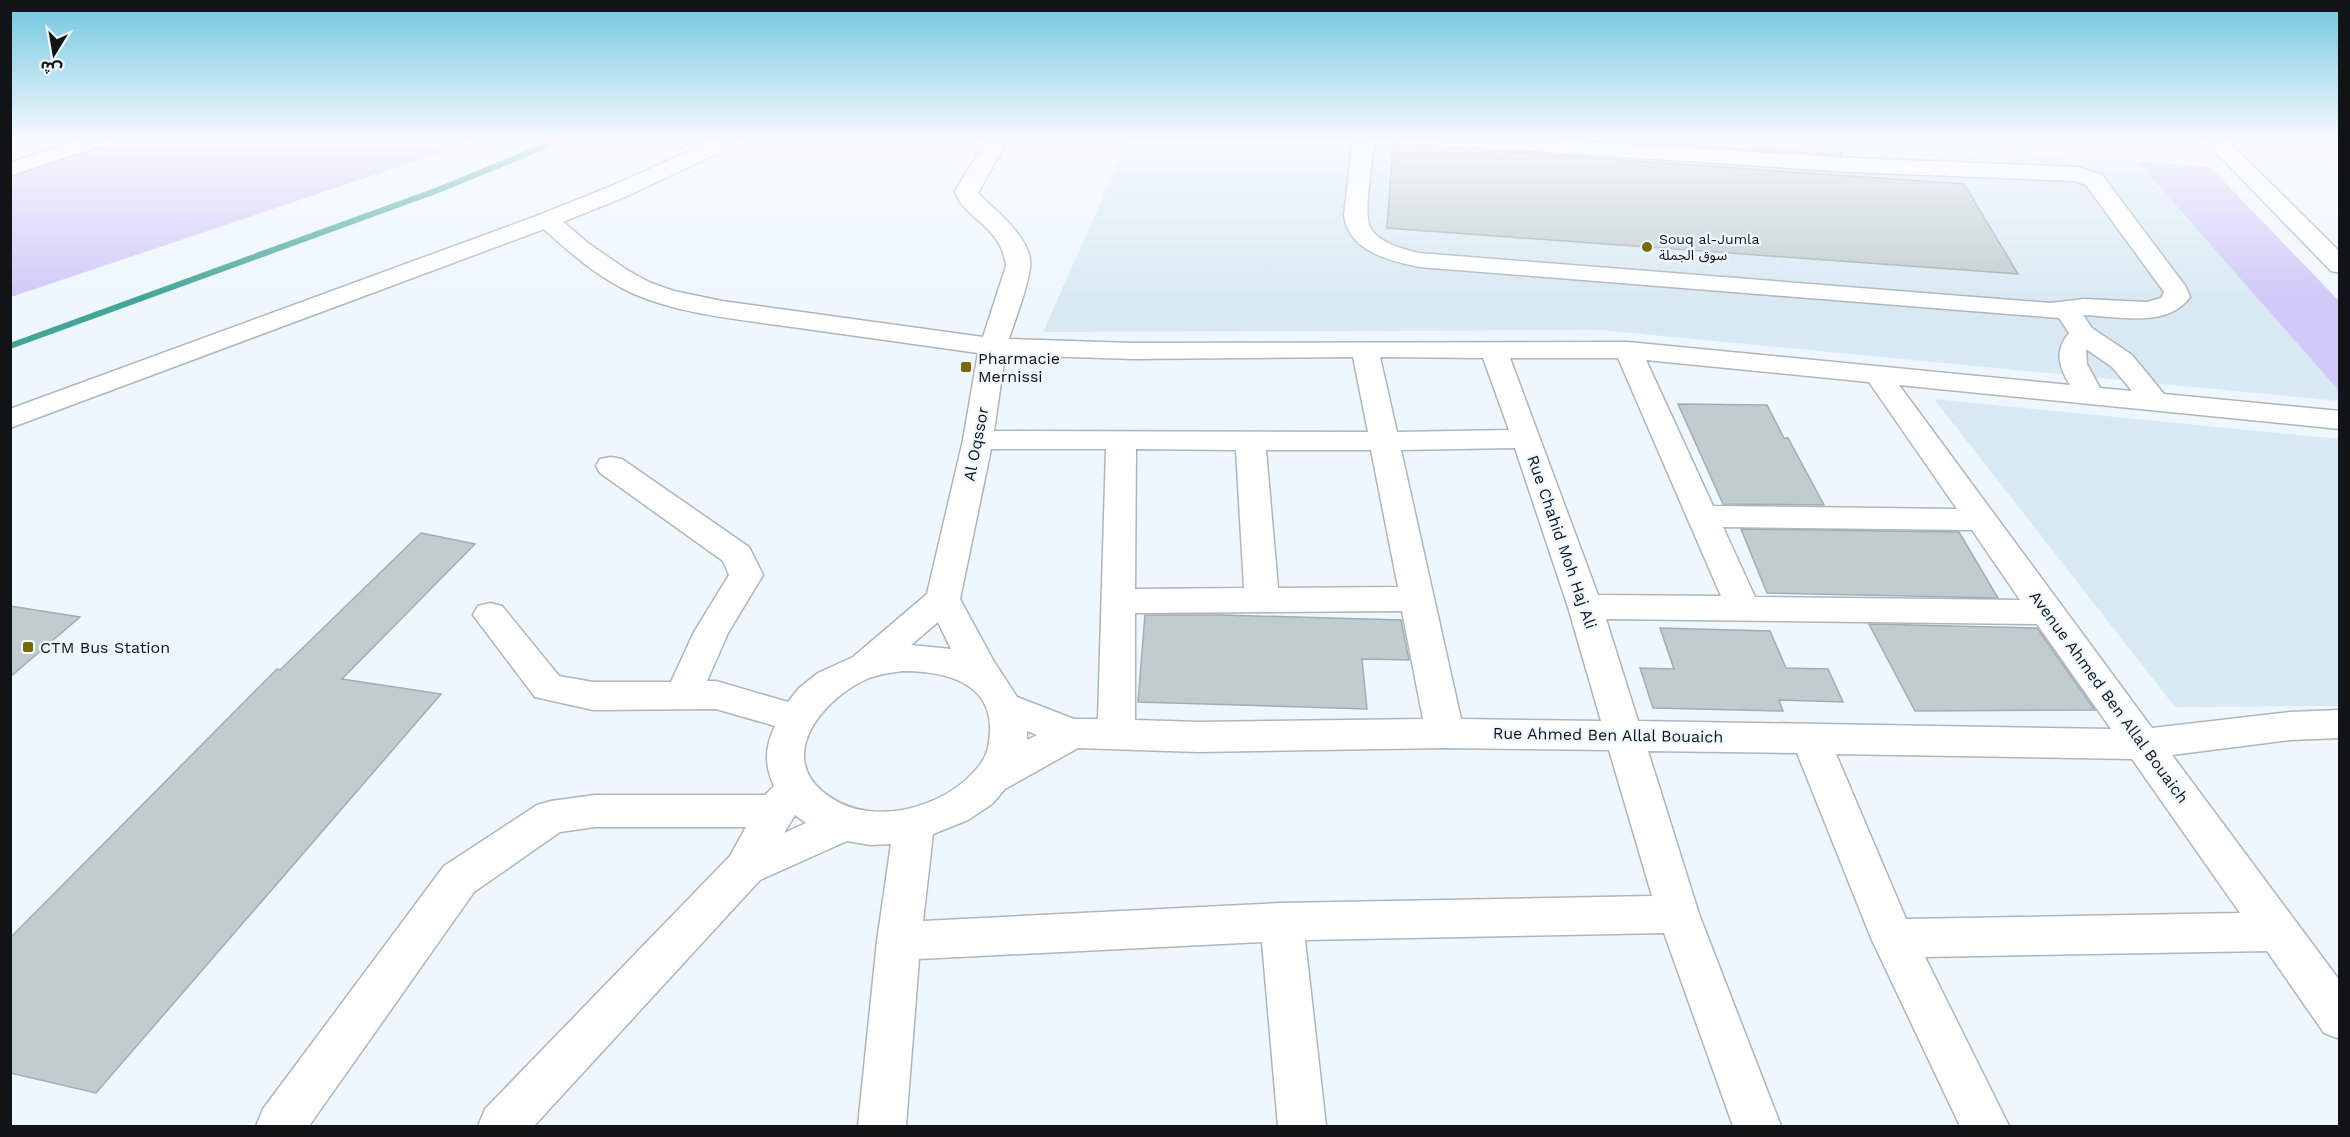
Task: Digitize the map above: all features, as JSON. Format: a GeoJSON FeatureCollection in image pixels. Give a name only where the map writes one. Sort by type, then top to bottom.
{"type":"FeatureCollection","features":[{"type":"Feature","properties":{"kind":"street"},"geometry":{"type":"LineString","coordinates":[[10,419],[547,220],[616,192]]}},
{"type":"Feature","properties":{"kind":"street","name":"Al Oqssor"},"geometry":{"type":"LineString","coordinates":[[944,599],[978,440],[993,348],[1018,266],[1018,256],[1012,242],[966,192]]}},
{"type":"Feature","properties":{"kind":"street"},"geometry":{"type":"LineString","coordinates":[[1358,192],[1357,226],[1373,243],[1406,257],[2051,311],[2082,307],[2151,309],[2169,305],[2177,297],[2177,292],[2103,192]]}},
{"type":"Feature","properties":{"kind":"street"},"geometry":{"type":"LineString","coordinates":[[2267,192],[2340,266]]}},
{"type":"Feature","properties":{"kind":"street"},"geometry":{"type":"LineString","coordinates":[[2289,192],[2340,242]]}},
{"type":"Feature","properties":{"kind":"street"},"geometry":{"type":"LineString","coordinates":[[547,220],[579,248],[618,275],[642,288],[667,297],[722,309],[993,348],[1133,351],[1628,350],[2340,420]]}},
{"type":"Feature","properties":{"kind":"street"},"geometry":{"type":"LineString","coordinates":[[2066,309],[2083,334],[2122,361],[2155,401]]}},
{"type":"Feature","properties":{"kind":"street"},"geometry":{"type":"LineString","coordinates":[[2083,334],[2073,345],[2071,359],[2091,395]]}},
{"type":"Feature","properties":{"kind":"street"},"geometry":{"type":"LineString","coordinates":[[1365,349],[1445,733]]}},
{"type":"Feature","properties":{"kind":"street","name":"Rue Chahid Moh Haj Ali"},"geometry":{"type":"LineString","coordinates":[[1493,349],[1585,607],[1626,736],[1678,914],[1756,1126]]}},
{"type":"Feature","properties":{"kind":"street"},"geometry":{"type":"LineString","coordinates":[[1628,350],[1743,608]]}},
{"type":"Feature","properties":{"kind":"street","name":"Avenue Ahmed Ben Allal Bouaich"},"geometry":{"type":"LineString","coordinates":[[1879,375],[2046,612],[2144,744],[2340,1018]]}},
{"type":"Feature","properties":{"kind":"street"},"geometry":{"type":"LineString","coordinates":[[1116,735],[1120,601],[1120,439]]}},
{"type":"Feature","properties":{"kind":"street"},"geometry":{"type":"LineString","coordinates":[[978,440],[1527,439]]}},
{"type":"Feature","properties":{"kind":"street"},"geometry":{"type":"LineString","coordinates":[[1250,440],[1262,600]]}},
{"type":"Feature","properties":{"kind":"street"},"geometry":{"type":"LineString","coordinates":[[610,466],[737,555],[746,575],[711,632],[683,695]]}},
{"type":"Feature","properties":{"kind":"street"},"geometry":{"type":"LineString","coordinates":[[1702,516],[1982,520]]}},
{"type":"Feature","properties":{"kind":"street"},"geometry":{"type":"LineString","coordinates":[[502,1126],[745,868],[785,800],[787,741],[796,718],[813,697],[836,679],[863,666],[944,599],[996,694],[1009,724],[1008,742],[1002,760],[992,778]]}},
{"type":"Feature","properties":{"kind":"street"},"geometry":{"type":"LineString","coordinates":[[1120,601],[1418,599]]}},
{"type":"Feature","properties":{"kind":"street"},"geometry":{"type":"LineString","coordinates":[[1585,607],[2046,612]]}},
{"type":"Feature","properties":{"kind":"street"},"geometry":{"type":"LineString","coordinates":[[490,615],[548,687],[593,696],[716,695],[796,718]]}},
{"type":"Feature","properties":{"kind":"street"},"geometry":{"type":"LineString","coordinates":[[863,666],[908,657],[952,662],[971,670],[996,694]]}},
{"type":"Feature","properties":{"kind":"street","name":"Rue Ahmed Ben Allal Bouaich"},"geometry":{"type":"LineString","coordinates":[[996,694],[1072,733],[1199,737],[1445,733],[2144,744],[2290,726],[2340,724]]}},
{"type":"Feature","properties":{"kind":"street"},"geometry":{"type":"LineString","coordinates":[[280,1126],[459,879],[551,817],[595,811],[785,800],[845,824],[879,829],[914,825],[945,814],[972,798],[992,778],[1072,733]]}},
{"type":"Feature","properties":{"kind":"street"},"geometry":{"type":"LineString","coordinates":[[1810,738],[1893,938],[1985,1126]]}},
{"type":"Feature","properties":{"kind":"street"},"geometry":{"type":"LineString","coordinates":[[745,868],[845,824]]}},
{"type":"Feature","properties":{"kind":"street"},"geometry":{"type":"LineString","coordinates":[[882,1126],[899,941],[914,825]]}},
{"type":"Feature","properties":{"kind":"street"},"geometry":{"type":"LineString","coordinates":[[899,941],[1282,922],[1678,914]]}},
{"type":"Feature","properties":{"kind":"street"},"geometry":{"type":"LineString","coordinates":[[1282,922],[1302,1126]]}},
{"type":"Feature","properties":{"kind":"street"},"geometry":{"type":"LineString","coordinates":[[1893,938],[2279,932]]}},
{"type":"Feature","properties":{"kind":"shaded area"},"geometry":{"type":"Polygon","coordinates":[[[10,192],[323,192],[11,297],[10,192]]]}},
{"type":"Feature","properties":{"kind":"shaded area","name":"Souq al-Jumla سوق الجملة"},"geometry":{"type":"Polygon","coordinates":[[[1105,192],[2165,192],[2339,391],[2339,401],[1600,330],[1043,332],[1105,192]]]}},
{"type":"Feature","properties":{"kind":"shaded area"},"geometry":{"type":"Polygon","coordinates":[[[2164,192],[2234,192],[2339,301],[2339,391],[2164,192]]]}},
{"type":"Feature","properties":{"kind":"shaded area"},"geometry":{"type":"Polygon","coordinates":[[[1934,399],[2339,439],[2339,706],[2175,707],[1934,399]]]}},
{"type":"Feature","properties":{"kind":"building","name":"Souq al-Jumla سوق الجملة"},"geometry":{"type":"Polygon","coordinates":[[[1390,192],[1969,192],[2018,274],[1387,228],[1390,192]]]}},
{"type":"Feature","properties":{"kind":"building"},"geometry":{"type":"Polygon","coordinates":[[[1678,404],[1767,405],[1784,438],[1788,438],[1824,505],[1723,504],[1678,404]]]}},
{"type":"Feature","properties":{"kind":"building"},"geometry":{"type":"Polygon","coordinates":[[[1741,529],[1959,532],[1998,598],[1767,593],[1741,529]]]}},
{"type":"Feature","properties":{"kind":"building"},"geometry":{"type":"Polygon","coordinates":[[[421,533],[475,544],[342,679],[441,694],[96,1093],[10,1073],[10,938],[277,669],[280,670],[421,533]]]}},
{"type":"Feature","properties":{"kind":"building","name":"CTM Bus Station"},"geometry":{"type":"Polygon","coordinates":[[[10,606],[80,617],[10,677],[10,606]]]}},
{"type":"Feature","properties":{"kind":"building"},"geometry":{"type":"Polygon","coordinates":[[[1145,615],[1401,620],[1409,660],[1362,659],[1367,709],[1138,702],[1145,615]]]}},
{"type":"Feature","properties":{"kind":"building"},"geometry":{"type":"Polygon","coordinates":[[[1869,624],[2037,628],[2095,710],[1915,711],[1869,624]]]}},
{"type":"Feature","properties":{"kind":"building"},"geometry":{"type":"Polygon","coordinates":[[[1660,628],[1770,631],[1786,668],[1828,669],[1843,702],[1779,700],[1783,711],[1653,708],[1640,668],[1674,669],[1660,628]]]}},
{"type":"Feature","properties":{"kind":"waterway"},"geometry":{"type":"LineString","coordinates":[[10,346],[432,192]]}},
{"type":"Feature","properties":{"kind":"place","name":"Souq al-Jumla سوق الجملة"},"geometry":{"type":"Point","coordinates":[1647,247]}},
{"type":"Feature","properties":{"kind":"place","name":"Pharmacie Mernissi"},"geometry":{"type":"Point","coordinates":[966,367]}},
{"type":"Feature","properties":{"kind":"place","name":"CTM Bus Station"},"geometry":{"type":"Point","coordinates":[28,647]}}]}
